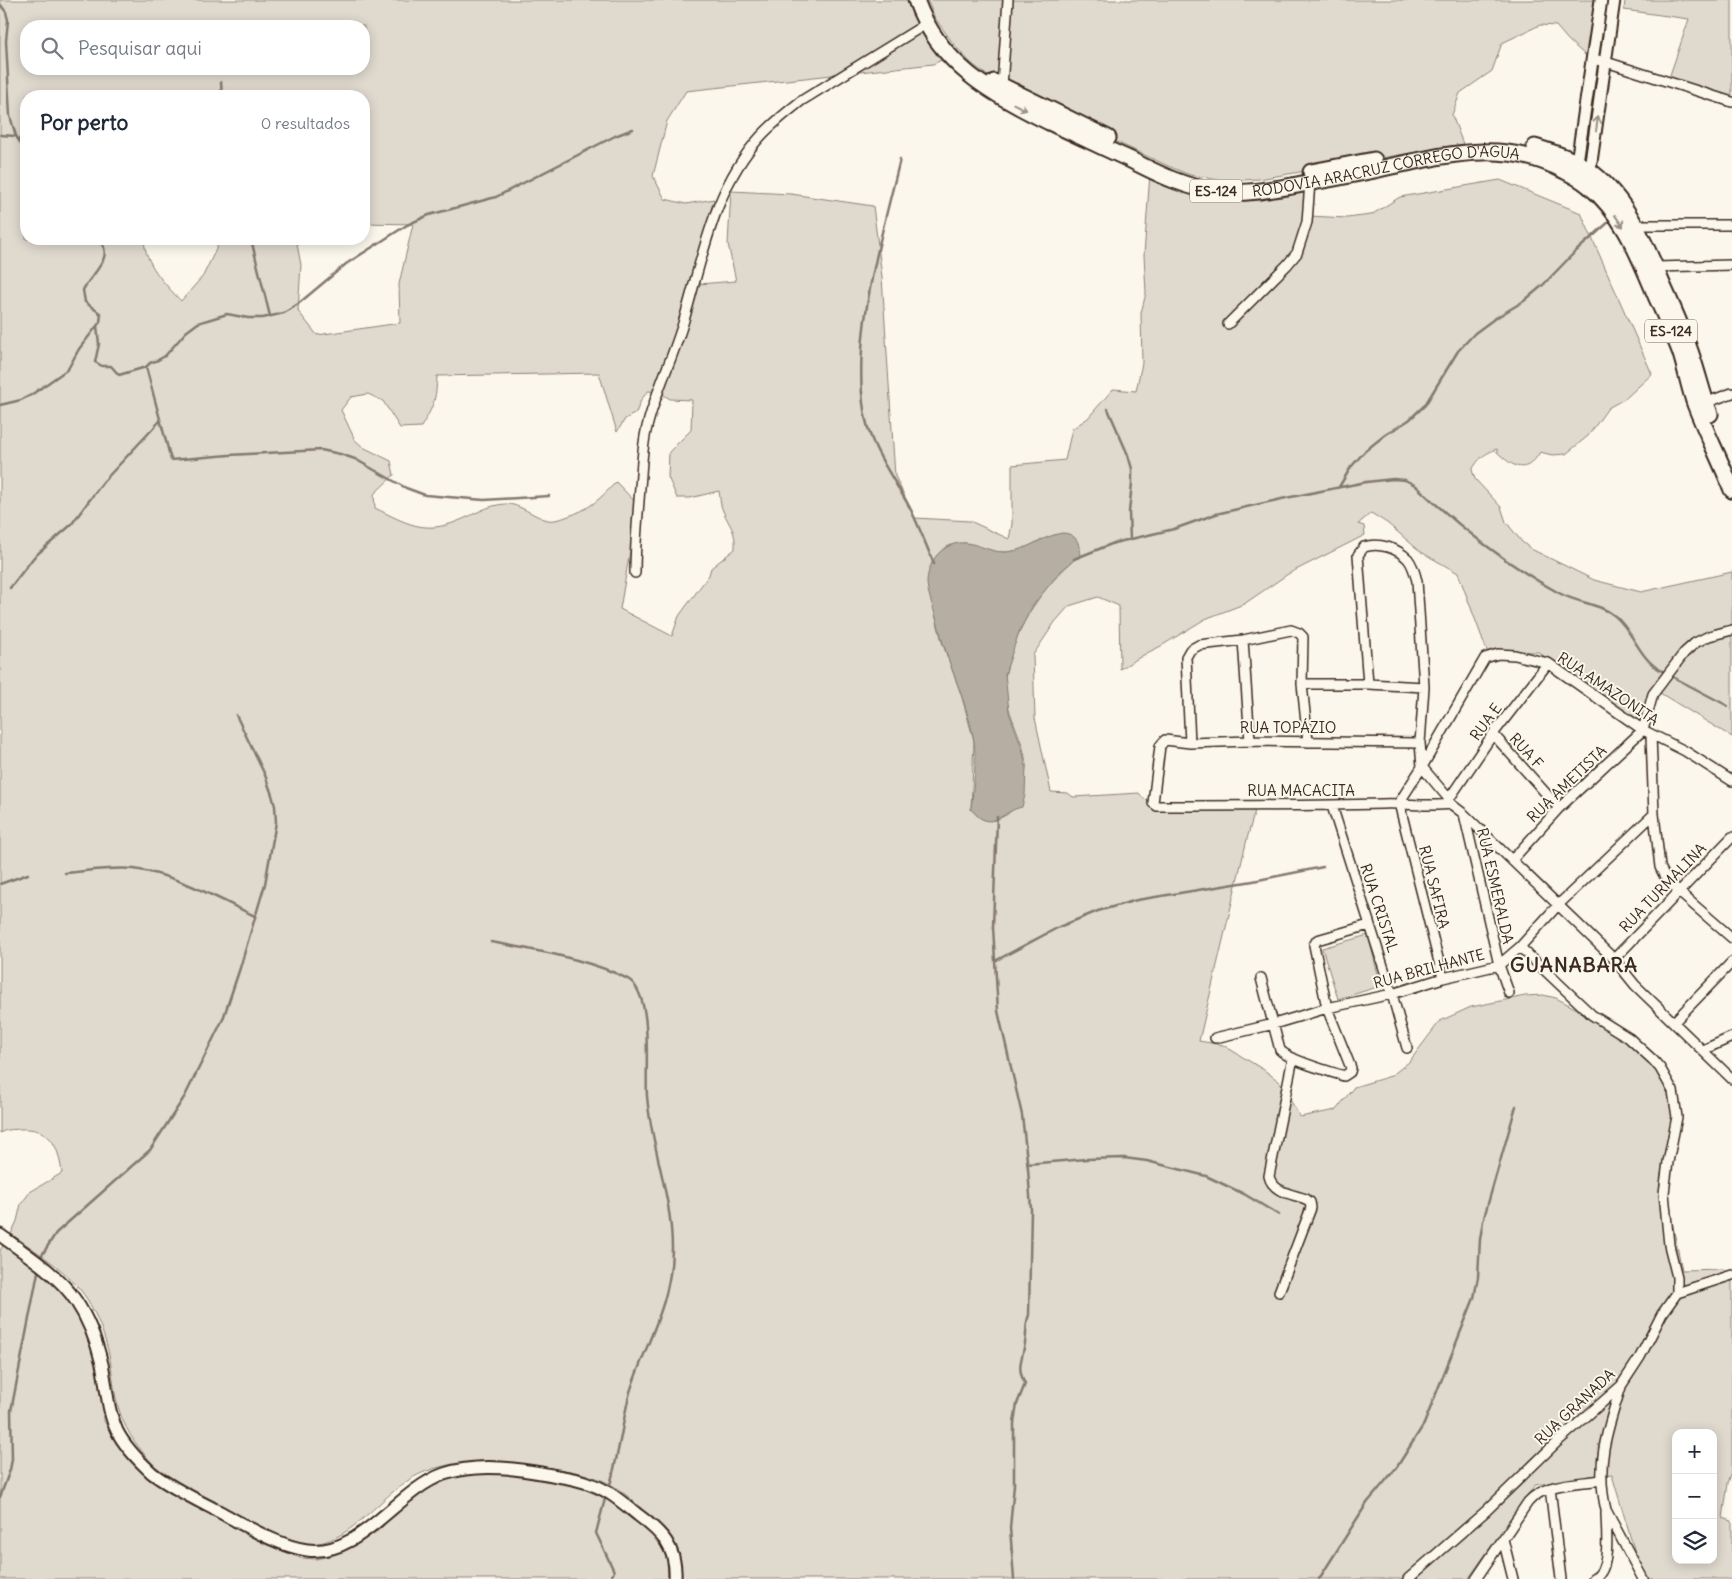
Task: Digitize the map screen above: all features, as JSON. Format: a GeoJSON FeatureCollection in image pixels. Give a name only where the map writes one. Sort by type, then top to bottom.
{"type":"FeatureCollection","features":[{"type":"Feature","properties":{"kind":"main road","name":"RODOVIA ARACRUZ CÓRREGO D'ÁGUA"},"geometry":{"type":"LineString","coordinates":[[916,0],[926,24],[943,50],[958,66],[990,90],[1013,104],[1167,178],[1200,189],[1237,193],[1253,192],[1480,150],[1529,156],[1582,174]]}},
{"type":"Feature","properties":{"kind":"main road","name":"RODOVIA ARACRUZ CÓRREGO D'ÁGUA"},"geometry":{"type":"LineString","coordinates":[[925,0],[943,34],[952,46],[975,68],[1002,86],[1186,176],[1216,182],[1253,182],[1477,143],[1501,142],[1536,148],[1559,155],[1582,174]]}},
{"type":"Feature","properties":{"kind":"main road","name":"ES-124"},"geometry":{"type":"LineString","coordinates":[[1582,174],[1614,194],[1636,225],[1656,267],[1689,348],[1705,403],[1732,463]]}},
{"type":"Feature","properties":{"kind":"main road","name":"ES-124"},"geometry":{"type":"LineString","coordinates":[[1582,174],[1610,208],[1634,246],[1680,352],[1698,410],[1732,490]]}},
{"type":"Feature","properties":{"kind":"street"},"geometry":{"type":"LineString","coordinates":[[1002,86],[1008,0]]}},
{"type":"Feature","properties":{"kind":"street"},"geometry":{"type":"LineString","coordinates":[[1582,174],[1592,59],[1600,0]]}},
{"type":"Feature","properties":{"kind":"street"},"geometry":{"type":"LineString","coordinates":[[1582,174],[1606,62],[1614,0]]}},
{"type":"Feature","properties":{"kind":"street"},"geometry":{"type":"LineString","coordinates":[[635,574],[642,452],[647,426],[659,388],[680,334],[708,235],[725,191],[744,158],[761,137],[785,114],[808,97],[926,24]]}},
{"type":"Feature","properties":{"kind":"street"},"geometry":{"type":"LineString","coordinates":[[1592,59],[1732,102]]}},
{"type":"Feature","properties":{"kind":"street"},"geometry":{"type":"LineString","coordinates":[[1228,324],[1297,253],[1307,222],[1310,182]]}},
{"type":"Feature","properties":{"kind":"street"},"geometry":{"type":"LineString","coordinates":[[1636,225],[1732,225]]}},
{"type":"Feature","properties":{"kind":"street"},"geometry":{"type":"LineString","coordinates":[[1656,267],[1732,265]]}},
{"type":"Feature","properties":{"kind":"street"},"geometry":{"type":"LineString","coordinates":[[1705,403],[1732,393]]}},
{"type":"Feature","properties":{"kind":"street"},"geometry":{"type":"LineString","coordinates":[[1368,684],[1358,555],[1364,547],[1376,544],[1389,548],[1408,559],[1417,581],[1424,687],[1420,743],[1422,767],[1450,801],[1614,959],[1636,985],[1732,1079]]}},
{"type":"Feature","properties":{"kind":"street"},"geometry":{"type":"LineString","coordinates":[[1190,743],[1186,657],[1190,650],[1199,645],[1243,640],[1291,630],[1303,637],[1302,684],[1308,742]]}},
{"type":"Feature","properties":{"kind":"street"},"geometry":{"type":"LineString","coordinates":[[1643,730],[1653,694],[1684,653],[1709,636],[1732,630]]}},
{"type":"Feature","properties":{"kind":"street"},"geometry":{"type":"LineString","coordinates":[[1243,640],[1250,741]]}},
{"type":"Feature","properties":{"kind":"street","name":"RUA AMAZONITA"},"geometry":{"type":"LineString","coordinates":[[1422,767],[1485,658],[1498,654],[1515,655],[1548,663],[1652,736],[1685,751],[1732,782]]}},
{"type":"Feature","properties":{"kind":"street","name":"RUA E"},"geometry":{"type":"LineString","coordinates":[[1450,801],[1493,734],[1548,663]]}},
{"type":"Feature","properties":{"kind":"street"},"geometry":{"type":"LineString","coordinates":[[1302,684],[1368,684],[1424,687]]}},
{"type":"Feature","properties":{"kind":"street","name":"RUA AMETISTA"},"geometry":{"type":"LineString","coordinates":[[1512,860],[1559,808],[1643,730]]}},
{"type":"Feature","properties":{"kind":"street","name":"RUA F"},"geometry":{"type":"LineString","coordinates":[[1493,734],[1559,808]]}},
{"type":"Feature","properties":{"kind":"street"},"geometry":{"type":"LineString","coordinates":[[1652,736],[1654,814],[1660,867],[1664,875],[1679,892],[1732,938]]}},
{"type":"Feature","properties":{"kind":"street","name":"RUA TOPÁZIO"},"geometry":{"type":"LineString","coordinates":[[1153,803],[1160,746],[1165,740],[1190,743],[1250,741],[1420,743]]}},
{"type":"Feature","properties":{"kind":"street"},"geometry":{"type":"LineString","coordinates":[[1399,804],[1422,767]]}},
{"type":"Feature","properties":{"kind":"street","name":"RUA MACACITA"},"geometry":{"type":"LineString","coordinates":[[1153,803],[1156,806],[1399,804],[1435,806],[1450,801]]}},
{"type":"Feature","properties":{"kind":"street","name":"RUA SAFIRA"},"geometry":{"type":"LineString","coordinates":[[1399,804],[1444,978]]}},
{"type":"Feature","properties":{"kind":"street","name":"RUA CRISTAL"},"geometry":{"type":"LineString","coordinates":[[1332,806],[1392,994],[1407,1048]]}},
{"type":"Feature","properties":{"kind":"street","name":"RUA ESMERALDA"},"geometry":{"type":"LineString","coordinates":[[1464,814],[1499,965],[1509,993]]}},
{"type":"Feature","properties":{"kind":"street","name":"RUA BRILHANTE"},"geometry":{"type":"LineString","coordinates":[[1215,1038],[1499,965],[1520,947],[1558,905],[1654,814]]}},
{"type":"Feature","properties":{"kind":"street","name":"RUA TURMALINA"},"geometry":{"type":"LineString","coordinates":[[1614,959],[1732,837]]}},
{"type":"Feature","properties":{"kind":"street"},"geometry":{"type":"LineString","coordinates":[[1261,978],[1280,1050],[1293,1058],[1344,1076],[1348,1074],[1351,1068],[1327,1008],[1314,945],[1318,940],[1369,925]]}},
{"type":"Feature","properties":{"kind":"street"},"geometry":{"type":"LineString","coordinates":[[1520,947],[1592,1015],[1629,1038],[1653,1060],[1660,1068],[1673,1091],[1677,1117],[1664,1193],[1669,1245],[1676,1277],[1677,1293],[1732,1275]]}},
{"type":"Feature","properties":{"kind":"street"},"geometry":{"type":"LineString","coordinates":[[1674,1022],[1732,962]]}},
{"type":"Feature","properties":{"kind":"street"},"geometry":{"type":"LineString","coordinates":[[1703,1050],[1732,1037]]}},
{"type":"Feature","properties":{"kind":"street"},"geometry":{"type":"LineString","coordinates":[[1279,1292],[1311,1208],[1308,1200],[1275,1188],[1269,1176],[1293,1058]]}},
{"type":"Feature","properties":{"kind":"street"},"geometry":{"type":"LineString","coordinates":[[0,1235],[48,1272],[66,1288],[75,1300],[87,1323],[100,1356],[111,1417],[123,1441],[134,1455],[151,1472],[170,1486],[237,1521],[295,1548],[322,1551],[346,1544],[363,1533],[400,1500],[420,1486],[443,1474],[473,1468],[502,1468],[535,1472],[580,1480],[595,1486],[610,1494],[653,1526],[670,1548],[675,1565],[675,1579]]}},
{"type":"Feature","properties":{"kind":"street","name":"RUA GRANADA"},"geometry":{"type":"LineString","coordinates":[[1408,1579],[1486,1511],[1557,1442],[1621,1386],[1640,1357],[1662,1314],[1677,1293]]}},
{"type":"Feature","properties":{"kind":"street"},"geometry":{"type":"LineString","coordinates":[[1593,1579],[1600,1575],[1606,1562],[1606,1510],[1601,1480],[1602,1454],[1606,1430],[1621,1386]]}},
{"type":"Feature","properties":{"kind":"street"},"geometry":{"type":"LineString","coordinates":[[1476,1579],[1528,1502],[1538,1492],[1550,1488],[1601,1480]]}},
{"type":"Feature","properties":{"kind":"street"},"geometry":{"type":"LineString","coordinates":[[1550,1488],[1561,1579]]}},
{"type":"Feature","properties":{"kind":"street"},"geometry":{"type":"LineString","coordinates":[[1606,1510],[1643,1579]]}},
{"type":"Feature","properties":{"kind":"street"},"geometry":{"type":"LineString","coordinates":[[1503,1539],[1513,1579]]}},
{"type":"Feature","properties":{"kind":"shaded area"},"geometry":{"type":"Polygon","coordinates":[[[0,0],[912,0],[946,58],[933,64],[686,91],[667,121],[653,176],[665,199],[686,204],[714,199],[700,248],[699,284],[736,281],[728,244],[731,191],[791,194],[873,206],[882,277],[895,476],[915,518],[970,521],[1009,539],[1012,524],[1012,465],[1065,460],[1072,429],[1088,418],[1113,389],[1136,391],[1142,363],[1141,313],[1146,293],[1144,255],[1150,173],[1189,192],[1236,200],[1312,184],[1309,216],[1347,218],[1371,215],[1400,197],[1500,180],[1581,213],[1652,374],[1626,398],[1608,408],[1588,436],[1566,454],[1552,455],[1540,452],[1530,464],[1519,467],[1508,462],[1497,452],[1497,449],[1482,457],[1472,470],[1475,479],[1501,507],[1506,522],[1522,542],[1531,549],[1594,580],[1641,592],[1732,572],[1732,737],[1655,690],[1637,719],[1538,652],[1487,651],[1458,573],[1421,552],[1387,523],[1371,513],[1358,524],[1364,526],[1365,535],[1288,574],[1244,604],[1205,619],[1120,669],[1119,606],[1098,597],[1069,606],[1055,622],[1033,655],[1035,718],[1051,792],[1068,793],[1073,797],[1139,793],[1144,799],[1157,803],[1257,803],[1199,1041],[1223,1045],[1280,1082],[1300,1117],[1336,1110],[1354,1087],[1391,1076],[1409,1062],[1440,1021],[1471,1007],[1525,996],[1543,995],[1556,998],[1621,1032],[1672,1081],[1677,1121],[1665,1187],[1682,1270],[1724,1269],[1730,1280],[1732,1280],[1732,1471],[1728,1483],[1723,1518],[1732,1521],[1732,1579],[1648,1579],[1636,1556],[1612,1475],[1535,1485],[1468,1579],[680,1579],[677,1554],[669,1534],[655,1519],[615,1487],[598,1478],[569,1471],[484,1462],[469,1462],[441,1467],[410,1479],[335,1538],[318,1543],[300,1543],[288,1540],[277,1537],[255,1526],[176,1481],[155,1466],[134,1441],[120,1413],[106,1344],[98,1321],[87,1299],[62,1271],[11,1234],[17,1221],[21,1204],[30,1192],[62,1173],[58,1154],[51,1140],[39,1131],[19,1129],[0,1133],[0,0]],[[599,373],[437,376],[434,403],[421,427],[400,428],[383,401],[368,394],[351,397],[341,410],[355,440],[363,447],[391,461],[394,475],[374,494],[375,508],[415,525],[435,527],[446,525],[464,519],[486,508],[505,504],[516,506],[548,520],[555,520],[588,507],[616,482],[638,505],[620,609],[672,636],[679,616],[709,575],[711,568],[735,549],[733,533],[722,509],[719,491],[690,498],[677,498],[668,477],[669,452],[691,430],[692,400],[670,399],[659,392],[648,391],[641,400],[636,413],[625,419],[617,432],[599,373]],[[1041,539],[1029,546],[1010,552],[989,550],[963,543],[935,614],[942,642],[961,694],[974,741],[971,809],[986,820],[997,819],[1012,810],[1017,800],[1026,769],[1021,742],[1006,696],[1005,684],[1006,672],[1017,638],[1024,622],[1043,593],[1054,579],[1080,555],[1041,539]]]}},
{"type":"Feature","properties":{"kind":"shaded area"},"geometry":{"type":"Polygon","coordinates":[[[927,0],[1611,0],[1602,70],[1568,40],[1556,26],[1540,25],[1502,43],[1492,71],[1460,93],[1452,115],[1463,144],[1259,179],[1225,181],[1190,175],[1168,166],[1093,131],[989,77],[971,63],[955,46],[935,18],[927,0]]]}},
{"type":"Feature","properties":{"kind":"shaded area"},"geometry":{"type":"Polygon","coordinates":[[[1625,0],[1732,0],[1732,98],[1669,78],[1689,19],[1624,10],[1625,0]]]}},
{"type":"Feature","properties":{"kind":"shaded area"},"geometry":{"type":"Polygon","coordinates":[[[1067,533],[1074,537],[1079,546],[1080,555],[1061,571],[1033,605],[1019,632],[1005,674],[1009,712],[1022,748],[1026,766],[1025,795],[1022,807],[991,821],[985,820],[978,817],[971,809],[975,766],[974,741],[968,716],[943,643],[929,593],[927,581],[929,571],[939,553],[955,544],[970,544],[998,552],[1006,552],[1021,549],[1047,537],[1067,533]]]}},
{"type":"Feature","properties":{"kind":"shaded area"},"geometry":{"type":"Polygon","coordinates":[[[1368,935],[1381,986],[1338,999],[1322,948],[1368,935]]]}},
{"type":"Feature","properties":{"kind":"shaded area"},"geometry":{"type":"Polygon","coordinates":[[[4,1243],[60,1285],[93,1340],[104,1400],[104,1421],[123,1453],[137,1467],[165,1488],[255,1539],[300,1558],[316,1559],[333,1555],[348,1549],[379,1530],[408,1501],[433,1485],[460,1474],[499,1473],[577,1486],[607,1499],[649,1531],[661,1546],[667,1559],[668,1579],[0,1579],[0,1251],[4,1243]]]}},
{"type":"Feature","properties":{"kind":"waterway"},"geometry":{"type":"LineString","coordinates":[[0,4],[6,12],[8,20],[6,41],[10,116],[20,142]]}},
{"type":"Feature","properties":{"kind":"waterway"},"geometry":{"type":"LineString","coordinates":[[221,82],[222,90]]}},
{"type":"Feature","properties":{"kind":"waterway"},"geometry":{"type":"LineString","coordinates":[[97,326],[99,344],[95,362],[102,366],[111,366],[119,375],[146,367],[165,356],[186,332],[198,323],[227,314],[248,318],[263,318],[284,313],[298,304],[346,264],[407,225],[429,215],[496,197],[615,136],[633,129]]}},
{"type":"Feature","properties":{"kind":"waterway"},"geometry":{"type":"LineString","coordinates":[[0,135],[16,136]]}},
{"type":"Feature","properties":{"kind":"waterway"},"geometry":{"type":"LineString","coordinates":[[900,159],[875,263],[868,301],[861,377],[864,411],[873,442],[910,508],[934,564]]}},
{"type":"Feature","properties":{"kind":"waterway"},"geometry":{"type":"LineString","coordinates":[[1339,487],[1351,467],[1365,451],[1385,435],[1409,420],[1425,405],[1458,351],[1475,333],[1524,301],[1611,220]]}},
{"type":"Feature","properties":{"kind":"waterway"},"geometry":{"type":"LineString","coordinates":[[0,405],[21,400],[31,395],[68,369],[79,349],[100,322],[101,314],[85,302],[83,290],[101,265],[105,252],[103,245]]}},
{"type":"Feature","properties":{"kind":"waterway"},"geometry":{"type":"LineString","coordinates":[[252,245],[270,316]]}},
{"type":"Feature","properties":{"kind":"waterway"},"geometry":{"type":"LineString","coordinates":[[146,367],[171,460],[321,450],[355,459],[406,488],[425,495],[484,500],[549,496]]}},
{"type":"Feature","properties":{"kind":"waterway"},"geometry":{"type":"LineString","coordinates":[[1108,409],[1132,469],[1129,512],[1130,540]]}},
{"type":"Feature","properties":{"kind":"waterway"},"geometry":{"type":"LineString","coordinates":[[10,588],[34,557],[71,525],[103,482],[160,421]]}},
{"type":"Feature","properties":{"kind":"waterway"},"geometry":{"type":"LineString","coordinates":[[1074,559],[1114,543],[1174,529],[1216,514],[1366,482],[1393,479],[1405,480],[1415,485],[1466,530],[1520,570],[1559,593],[1602,608],[1615,616],[1622,622],[1642,653],[1654,666],[1662,671]]}},
{"type":"Feature","properties":{"kind":"waterway"},"geometry":{"type":"LineString","coordinates":[[1673,677],[1728,706]]}},
{"type":"Feature","properties":{"kind":"waterway"},"geometry":{"type":"LineString","coordinates":[[40,1261],[56,1233],[150,1150],[185,1096],[223,1019],[265,884],[276,822],[275,806],[265,775],[236,715]]}},
{"type":"Feature","properties":{"kind":"waterway"},"geometry":{"type":"LineString","coordinates":[[997,817],[993,927],[998,1011],[1022,1115],[1031,1209],[1029,1315],[1020,1368],[1025,1384],[1017,1404],[1014,1423],[1014,1485],[1010,1528],[1014,1579]]}},
{"type":"Feature","properties":{"kind":"waterway"},"geometry":{"type":"LineString","coordinates":[[995,961],[1059,927],[1098,911],[1137,900],[1253,881],[1323,867]]}},
{"type":"Feature","properties":{"kind":"waterway"},"geometry":{"type":"LineString","coordinates":[[65,873],[117,868],[150,872],[196,888],[255,916]]}},
{"type":"Feature","properties":{"kind":"waterway"},"geometry":{"type":"LineString","coordinates":[[0,884],[28,874]]}},
{"type":"Feature","properties":{"kind":"waterway"},"geometry":{"type":"LineString","coordinates":[[491,942],[570,958],[615,973],[632,982],[639,992],[643,1005],[647,1036],[647,1096],[649,1115],[669,1209],[672,1248],[671,1268],[663,1305],[630,1392],[609,1488]]}},
{"type":"Feature","properties":{"kind":"waterway"},"geometry":{"type":"LineString","coordinates":[[1319,1579],[1367,1503],[1397,1467],[1424,1424],[1474,1298],[1478,1277],[1483,1221],[1516,1106]]}},
{"type":"Feature","properties":{"kind":"waterway"},"geometry":{"type":"LineString","coordinates":[[1027,1164],[1124,1158],[1147,1161],[1206,1176],[1244,1194],[1279,1215]]}},
{"type":"Feature","properties":{"kind":"waterway"},"geometry":{"type":"LineString","coordinates":[[0,1497],[12,1459],[11,1411],[39,1267]]}},
{"type":"Feature","properties":{"kind":"waterway"},"geometry":{"type":"LineString","coordinates":[[606,1495],[596,1533],[614,1572],[610,1579]]}},
{"type":"Feature","properties":{"kind":"district","name":"GUANABARA"},"geometry":{"type":"Point","coordinates":[1574,965]}}]}
